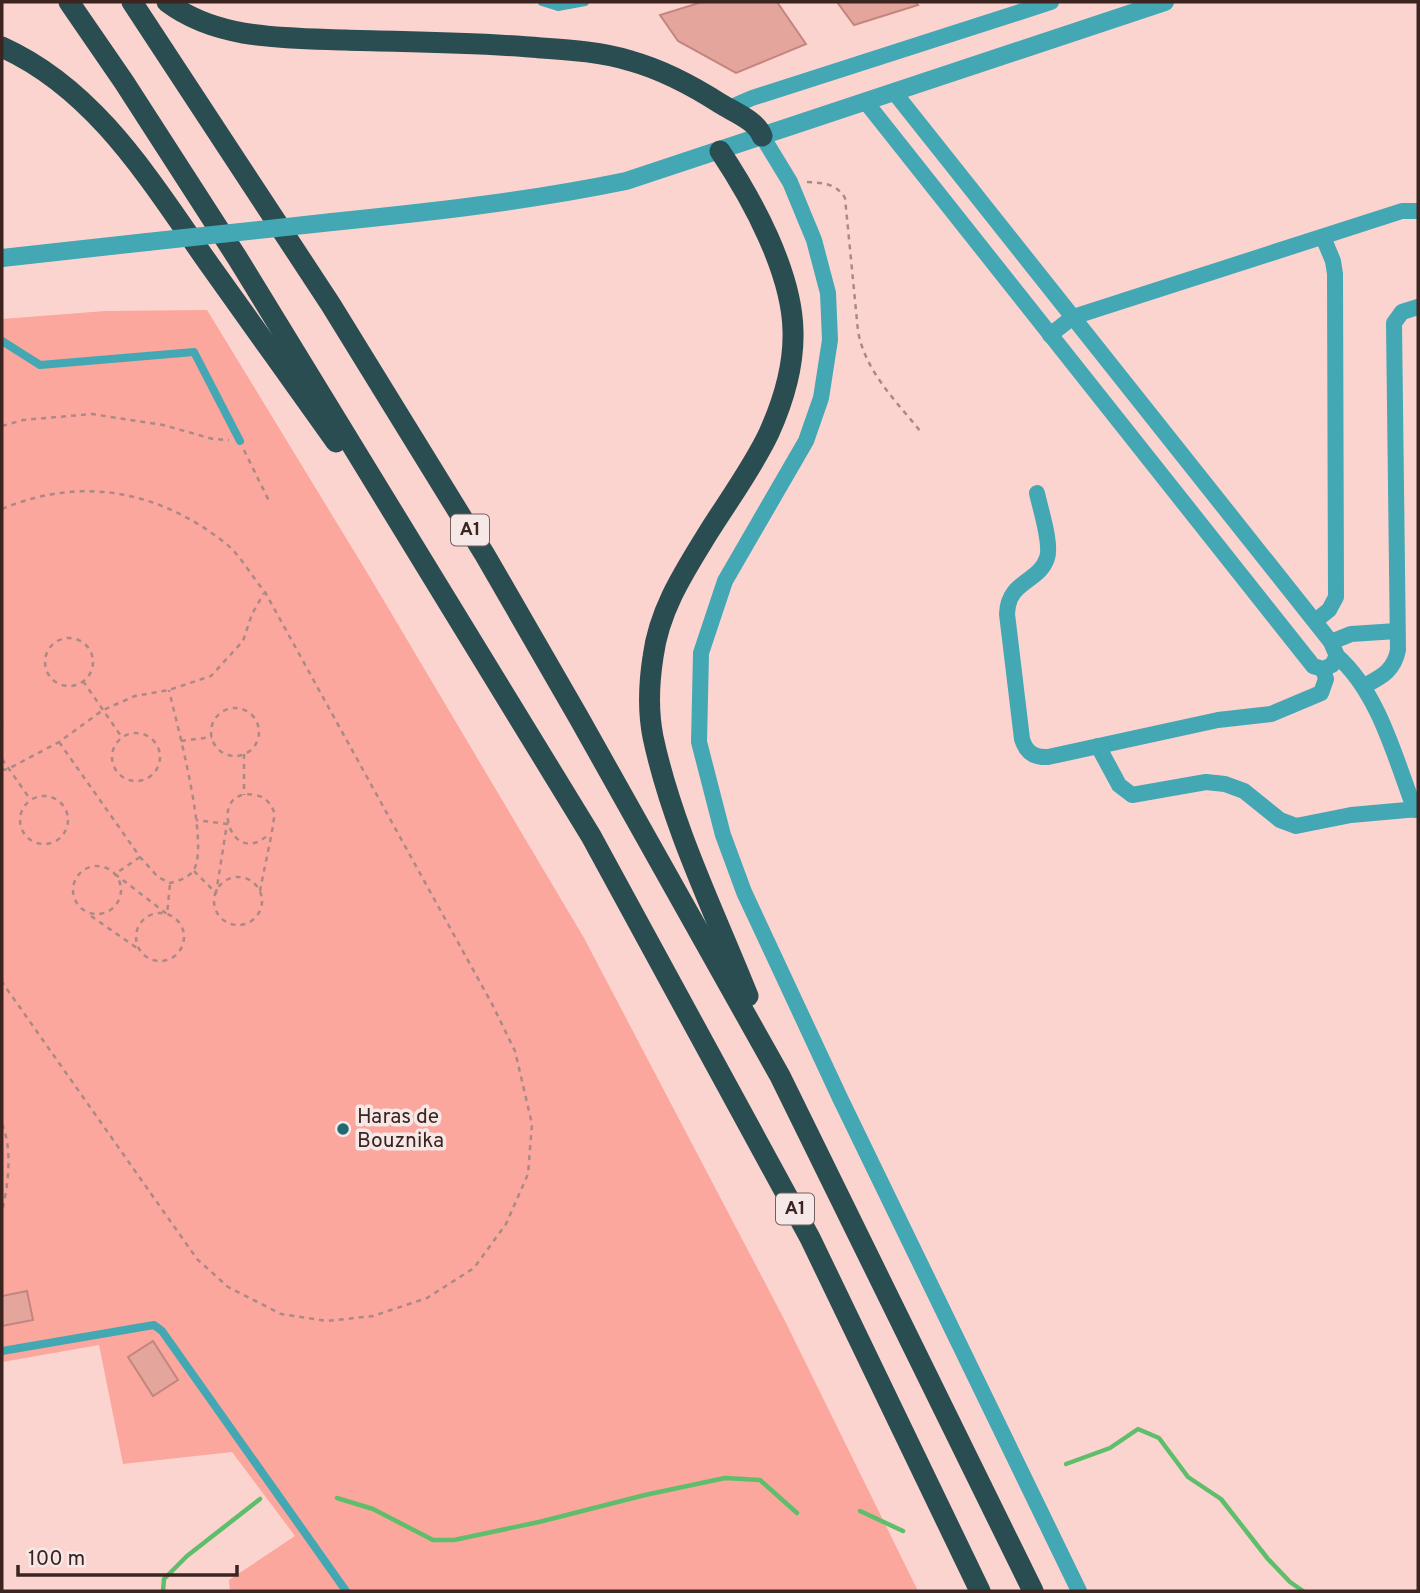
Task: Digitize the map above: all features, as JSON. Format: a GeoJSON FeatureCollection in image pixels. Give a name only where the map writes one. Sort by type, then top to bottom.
{"type":"FeatureCollection","features":[{"type":"Feature","properties":{"kind":"highway","name":"A1"},"geometry":{"type":"LineString","coordinates":[[69,2],[231,248],[591,836],[810,1238],[980,1591]]}},
{"type":"Feature","properties":{"kind":"highway","name":"A1"},"geometry":{"type":"LineString","coordinates":[[132,2],[331,305],[485,555],[579,718],[780,1076],[1033,1591]]}},
{"type":"Feature","properties":{"kind":"highway"},"geometry":{"type":"LineString","coordinates":[[167,2],[180,12],[210,24],[263,37],[513,45],[582,51],[630,60],[672,76],[729,108],[760,130],[762,136]]}},
{"type":"Feature","properties":{"kind":"highway"},"geometry":{"type":"LineString","coordinates":[[2,47],[28,60],[82,99],[128,149],[453,608]]}},
{"type":"Feature","properties":{"kind":"highway"},"geometry":{"type":"LineString","coordinates":[[720,151],[744,188],[786,286],[793,331],[790,367],[768,434],[676,585],[661,620],[653,656],[650,694],[653,735],[670,796],[780,1076]]}},
{"type":"Feature","properties":{"kind":"street"},"geometry":{"type":"LineString","coordinates":[[729,108],[752,98],[1051,2]]}},
{"type":"Feature","properties":{"kind":"street"},"geometry":{"type":"LineString","coordinates":[[2,258],[486,206],[626,181],[1165,2]]}},
{"type":"Feature","properties":{"kind":"street"},"geometry":{"type":"LineString","coordinates":[[894,92],[1364,686],[1417,809],[1351,815],[1296,826],[1280,820],[1244,791],[1225,784],[1206,782],[1132,795],[1119,785],[1098,746]]}},
{"type":"Feature","properties":{"kind":"street"},"geometry":{"type":"LineString","coordinates":[[864,102],[1313,666],[1323,669],[1332,665],[1334,649],[1351,634],[1397,631]]}},
{"type":"Feature","properties":{"kind":"street"},"geometry":{"type":"LineString","coordinates":[[762,136],[790,182],[814,240],[828,293],[830,340],[821,398],[806,441],[725,581],[701,653],[699,742],[723,835],[744,892],[840,1098],[1079,1591]]}},
{"type":"Feature","properties":{"kind":"street"},"geometry":{"type":"LineString","coordinates":[[1050,335],[1073,317],[1416,207]]}},
{"type":"Feature","properties":{"kind":"street"},"geometry":{"type":"LineString","coordinates":[[1315,621],[1329,610],[1336,597],[1335,274],[1333,261],[1323,237]]}},
{"type":"Feature","properties":{"kind":"street"},"geometry":{"type":"LineString","coordinates":[[1364,686],[1392,668],[1398,650],[1394,323],[1402,312],[1418,307]]}},
{"type":"Feature","properties":{"kind":"street"},"geometry":{"type":"LineString","coordinates":[[1184,503],[1207,485]]}},
{"type":"Feature","properties":{"kind":"street"},"geometry":{"type":"LineString","coordinates":[[1037,493],[1048,556],[1042,567],[1013,591],[1007,614],[1023,739],[1030,753],[1041,758],[1218,720],[1280,712],[1321,693],[1326,679],[1323,669]]}},
{"type":"Feature","properties":{"kind":"lane"},"geometry":{"type":"LineString","coordinates":[[542,2],[558,7],[584,2]]}},
{"type":"Feature","properties":{"kind":"lane"},"geometry":{"type":"LineString","coordinates":[[2,341],[40,365],[194,352],[240,441]]}},
{"type":"Feature","properties":{"kind":"lane"},"geometry":{"type":"LineString","coordinates":[[2,1351],[154,1325],[162,1331],[346,1591]]}},
{"type":"Feature","properties":{"kind":"path"},"geometry":{"type":"LineString","coordinates":[[790,182],[830,184],[845,198],[848,205],[858,331],[862,350],[874,372],[921,432]]}},
{"type":"Feature","properties":{"kind":"path"},"geometry":{"type":"LineString","coordinates":[[2,426],[23,420],[92,414],[163,425],[213,439],[240,441],[269,501]]}},
{"type":"Feature","properties":{"kind":"path"},"geometry":{"type":"LineString","coordinates":[[2,509],[29,498],[83,489],[141,497],[177,513],[226,543],[265,592],[492,1004],[514,1051],[532,1124],[528,1174],[506,1224],[474,1268],[427,1298],[373,1316],[327,1321],[281,1314],[229,1287],[197,1259],[2,982]]}},
{"type":"Feature","properties":{"kind":"path"},"geometry":{"type":"LineString","coordinates":[[2,770],[60,742],[103,710],[135,696],[169,690],[211,676],[243,641],[252,614],[265,592]]}},
{"type":"Feature","properties":{"kind":"path"},"geometry":{"type":"LineString","coordinates":[[69,637],[82,641],[87,646],[93,664],[83,681],[70,686],[64,685],[47,674],[44,660],[55,641],[69,637]]}},
{"type":"Feature","properties":{"kind":"path"},"geometry":{"type":"LineString","coordinates":[[83,681],[122,737]]}},
{"type":"Feature","properties":{"kind":"path"},"geometry":{"type":"LineString","coordinates":[[60,742],[140,857],[158,877],[170,883],[182,880],[194,871],[200,853],[181,741],[169,690]]}},
{"type":"Feature","properties":{"kind":"path"},"geometry":{"type":"LineString","coordinates":[[236,707],[248,711],[257,721],[260,734],[255,746],[237,756],[218,749],[212,737],[213,723],[222,711],[236,707]]}},
{"type":"Feature","properties":{"kind":"path"},"geometry":{"type":"LineString","coordinates":[[136,733],[154,741],[160,760],[150,777],[131,781],[124,779],[114,769],[111,756],[113,748],[122,737],[136,733]]}},
{"type":"Feature","properties":{"kind":"path"},"geometry":{"type":"LineString","coordinates":[[181,741],[212,737]]}},
{"type":"Feature","properties":{"kind":"path"},"geometry":{"type":"LineString","coordinates":[[244,754],[244,795]]}},
{"type":"Feature","properties":{"kind":"path"},"geometry":{"type":"LineString","coordinates":[[2,759],[30,800]]}},
{"type":"Feature","properties":{"kind":"path"},"geometry":{"type":"LineString","coordinates":[[44,795],[62,803],[68,822],[58,839],[39,844],[23,832],[19,818],[30,800],[44,795]]}},
{"type":"Feature","properties":{"kind":"path"},"geometry":{"type":"LineString","coordinates":[[216,892],[225,881],[239,877],[251,881],[260,891],[261,910],[253,921],[240,926],[222,919],[215,907],[216,892],[228,810],[232,803],[244,795],[258,795],[269,802],[275,814],[260,891]]}},
{"type":"Feature","properties":{"kind":"path"},"geometry":{"type":"LineString","coordinates":[[196,820],[227,824]]}},
{"type":"Feature","properties":{"kind":"path"},"geometry":{"type":"LineString","coordinates":[[227,824],[234,836],[246,842],[259,841],[270,833]]}},
{"type":"Feature","properties":{"kind":"path"},"geometry":{"type":"LineString","coordinates":[[115,874],[140,857]]}},
{"type":"Feature","properties":{"kind":"path"},"geometry":{"type":"LineString","coordinates":[[139,949],[85,912],[75,902],[72,889],[78,875],[83,870],[97,866],[115,874],[178,921],[184,933],[183,946],[169,960],[155,961],[143,955],[136,936],[141,922],[153,914],[167,914]]}},
{"type":"Feature","properties":{"kind":"path"},"geometry":{"type":"LineString","coordinates":[[194,871],[216,892]]}},
{"type":"Feature","properties":{"kind":"path"},"geometry":{"type":"LineString","coordinates":[[85,912],[105,913],[116,905],[120,886],[115,874]]}},
{"type":"Feature","properties":{"kind":"path"},"geometry":{"type":"LineString","coordinates":[[167,914],[170,883]]}},
{"type":"Feature","properties":{"kind":"path"},"geometry":{"type":"LineString","coordinates":[[2,1124],[6,1133],[9,1178],[2,1212]]}},
{"type":"Feature","properties":{"kind":"shaded area","name":"Haras de Bouznika"},"geometry":{"type":"Polygon","coordinates":[[[207,310],[371,579],[584,938],[784,1319],[918,1591],[230,1591],[229,1580],[295,1536],[232,1452],[123,1464],[99,1345],[2,1362],[2,319],[105,311],[207,310]]]}},
{"type":"Feature","properties":{"kind":"building"},"geometry":{"type":"Polygon","coordinates":[[[702,2],[777,2],[806,44],[736,73],[678,41],[660,15],[702,2]]]}},
{"type":"Feature","properties":{"kind":"building"},"geometry":{"type":"Polygon","coordinates":[[[837,2],[915,2],[918,5],[854,25],[837,2]]]}},
{"type":"Feature","properties":{"kind":"building"},"geometry":{"type":"Polygon","coordinates":[[[27,1291],[33,1320],[2,1326],[2,1296],[27,1291]]]}},
{"type":"Feature","properties":{"kind":"building"},"geometry":{"type":"Polygon","coordinates":[[[153,1341],[178,1380],[153,1396],[128,1357],[153,1341]]]}},
{"type":"Feature","properties":{"kind":"waterway"},"geometry":{"type":"LineString","coordinates":[[1066,1464],[1110,1448],[1138,1429],[1159,1438],[1188,1477],[1221,1499],[1268,1559],[1290,1582],[1303,1591]]}},
{"type":"Feature","properties":{"kind":"waterway"},"geometry":{"type":"LineString","coordinates":[[337,1498],[373,1509],[433,1540],[454,1540],[539,1522],[725,1478],[760,1480],[797,1513]]}},
{"type":"Feature","properties":{"kind":"waterway"},"geometry":{"type":"LineString","coordinates":[[163,1591],[164,1579],[187,1556],[260,1499]]}},
{"type":"Feature","properties":{"kind":"waterway"},"geometry":{"type":"LineString","coordinates":[[860,1511],[903,1531]]}},
{"type":"Feature","properties":{"kind":"place","name":"Haras de Bouznika"},"geometry":{"type":"Point","coordinates":[343,1129]}}]}
